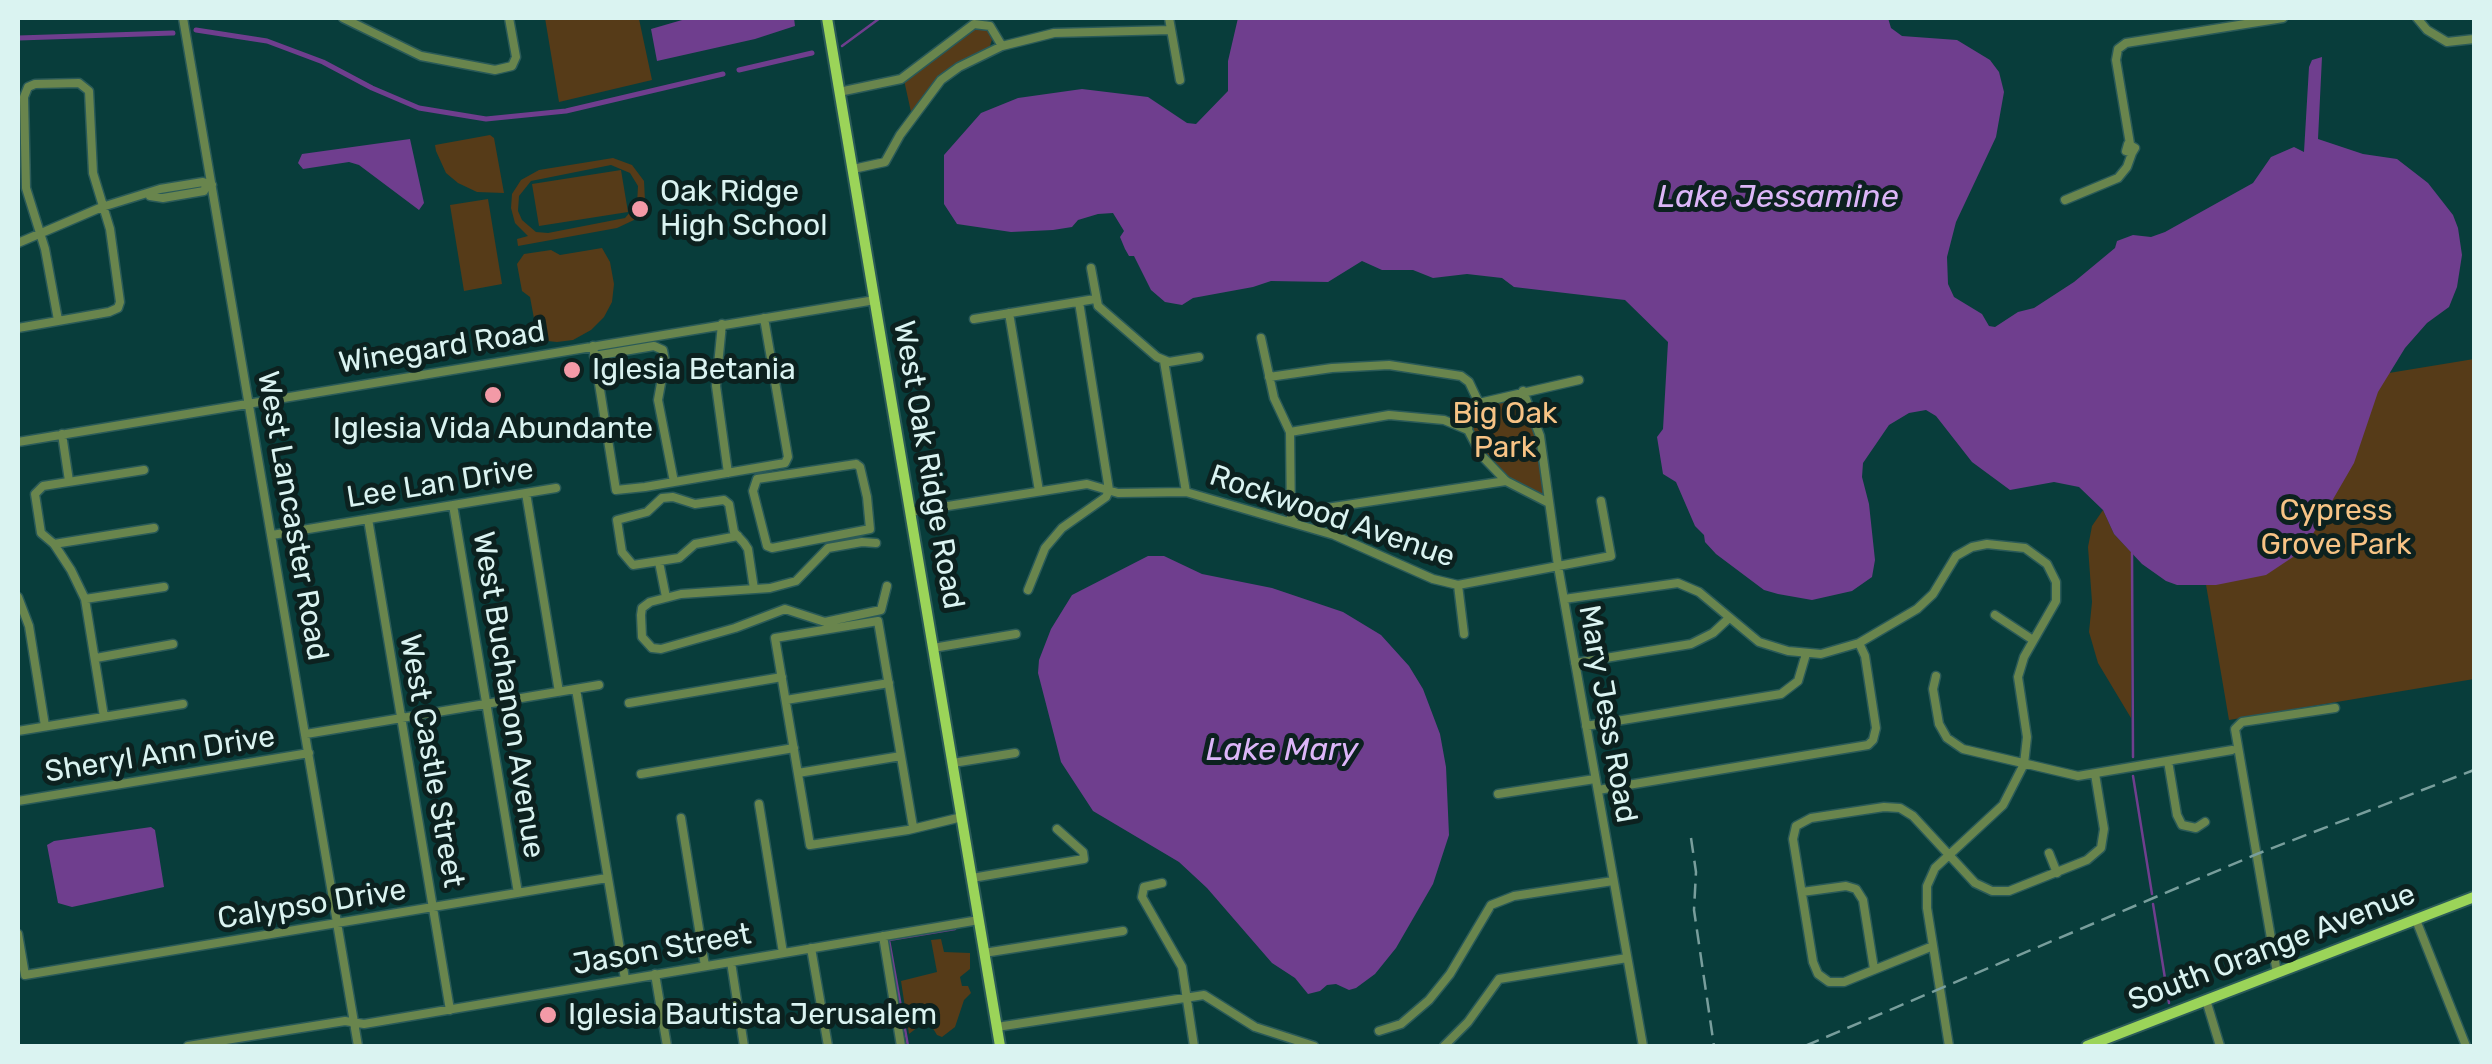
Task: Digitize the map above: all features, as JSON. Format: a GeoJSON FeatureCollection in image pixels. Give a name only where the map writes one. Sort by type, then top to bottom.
{"type":"FeatureCollection","features":[{"type":"Feature","properties":{"kind":"main road","name":"West Oak Ridge Road"},"geometry":{"type":"LineString","coordinates":[[827,18],[1000,1046]]}},
{"type":"Feature","properties":{"kind":"main road","name":"South Orange Avenue"},"geometry":{"type":"LineString","coordinates":[[2087,1046],[2108,1043],[2206,1000],[2474,897]]}},
{"type":"Feature","properties":{"kind":"street","name":"West Lancaster Road"},"geometry":{"type":"LineString","coordinates":[[184,18],[209,186],[250,403],[358,1046]]}},
{"type":"Feature","properties":{"kind":"street"},"geometry":{"type":"LineString","coordinates":[[343,18],[396,46],[440,62],[495,70],[512,66],[516,58],[509,18]]}},
{"type":"Feature","properties":{"kind":"street"},"geometry":{"type":"LineString","coordinates":[[1169,18],[1180,80]]}},
{"type":"Feature","properties":{"kind":"street"},"geometry":{"type":"LineString","coordinates":[[2066,200],[2118,178],[2127,166],[2131,148],[2116,60],[2118,49],[2126,43],[2283,18]]}},
{"type":"Feature","properties":{"kind":"street"},"geometry":{"type":"LineString","coordinates":[[2417,18],[2427,30],[2447,42],[2474,39]]}},
{"type":"Feature","properties":{"kind":"street"},"geometry":{"type":"LineString","coordinates":[[840,92],[901,78],[974,24],[990,26],[1002,46]]}},
{"type":"Feature","properties":{"kind":"street"},"geometry":{"type":"LineString","coordinates":[[853,169],[885,162],[900,134],[941,80],[958,67],[1002,46],[1054,33],[1172,30]]}},
{"type":"Feature","properties":{"kind":"street"},"geometry":{"type":"LineString","coordinates":[[18,328],[109,312],[118,308],[120,302],[110,229],[93,173],[89,91],[79,84],[35,84],[24,96],[22,188],[41,232],[58,320]]}},
{"type":"Feature","properties":{"kind":"street"},"geometry":{"type":"LineString","coordinates":[[18,242],[102,207],[176,186],[203,182],[209,186]]}},
{"type":"Feature","properties":{"kind":"street"},"geometry":{"type":"LineString","coordinates":[[1090,268],[1098,306],[1164,361],[1186,492]]}},
{"type":"Feature","properties":{"kind":"street","name":"Winegard Road"},"geometry":{"type":"LineString","coordinates":[[18,442],[594,351],[722,324],[875,300]]}},
{"type":"Feature","properties":{"kind":"street"},"geometry":{"type":"LineString","coordinates":[[974,319],[1095,300]]}},
{"type":"Feature","properties":{"kind":"street"},"geometry":{"type":"LineString","coordinates":[[1028,590],[1045,548],[1062,528],[1106,497],[1109,490],[1079,302]]}},
{"type":"Feature","properties":{"kind":"street"},"geometry":{"type":"LineString","coordinates":[[1010,314],[1039,492]]}},
{"type":"Feature","properties":{"kind":"street"},"geometry":{"type":"LineString","coordinates":[[674,482],[658,400],[666,361],[662,350],[654,346],[594,351],[616,490],[674,482],[785,463],[788,457],[764,318]]}},
{"type":"Feature","properties":{"kind":"street"},"geometry":{"type":"LineString","coordinates":[[722,324],[716,386],[728,473]]}},
{"type":"Feature","properties":{"kind":"street"},"geometry":{"type":"LineString","coordinates":[[1261,338],[1274,398],[1290,432],[1291,521]]}},
{"type":"Feature","properties":{"kind":"street"},"geometry":{"type":"LineString","coordinates":[[1164,361],[1199,357]]}},
{"type":"Feature","properties":{"kind":"street"},"geometry":{"type":"LineString","coordinates":[[1269,377],[1389,365],[1461,376],[1480,403]]}},
{"type":"Feature","properties":{"kind":"street"},"geometry":{"type":"LineString","coordinates":[[1468,430],[1472,412],[1480,403],[1578,380]]}},
{"type":"Feature","properties":{"kind":"street","name":"Mary Jess Road"},"geometry":{"type":"LineString","coordinates":[[1523,391],[1540,436],[1558,566],[1643,1046]]}},
{"type":"Feature","properties":{"kind":"street"},"geometry":{"type":"LineString","coordinates":[[1290,432],[1389,415],[1444,420],[1468,430],[1481,455],[1506,481],[1549,502]]}},
{"type":"Feature","properties":{"kind":"street"},"geometry":{"type":"LineString","coordinates":[[62,434],[68,481]]}},
{"type":"Feature","properties":{"kind":"street"},"geometry":{"type":"LineString","coordinates":[[856,464],[862,471],[870,526],[867,532],[772,548],[765,543],[758,513],[754,491],[757,479],[856,464]]}},
{"type":"Feature","properties":{"kind":"street"},"geometry":{"type":"LineString","coordinates":[[104,716],[85,600],[76,577],[42,533],[35,494],[43,486],[144,470]]}},
{"type":"Feature","properties":{"kind":"street"},"geometry":{"type":"LineString","coordinates":[[1291,521],[1300,512],[1506,481]]}},
{"type":"Feature","properties":{"kind":"street","name":"Rockwood Avenue"},"geometry":{"type":"LineString","coordinates":[[910,512],[1087,484],[1129,494],[1186,492],[1334,535],[1433,580],[1458,585],[1611,556],[1602,501]]}},
{"type":"Feature","properties":{"kind":"street","name":"Lee Lan Drive"},"geometry":{"type":"LineString","coordinates":[[272,535],[556,488]]}},
{"type":"Feature","properties":{"kind":"street"},"geometry":{"type":"LineString","coordinates":[[526,493],[558,692]]}},
{"type":"Feature","properties":{"kind":"street"},"geometry":{"type":"LineString","coordinates":[[738,536],[695,544],[679,558],[633,565],[626,560],[617,520],[646,512],[662,498],[673,496],[696,504],[724,500],[730,504],[738,536],[748,549],[754,589]]}},
{"type":"Feature","properties":{"kind":"street","name":"West Buchanon Avenue"},"geometry":{"type":"LineString","coordinates":[[453,505],[518,894]]}},
{"type":"Feature","properties":{"kind":"street","name":"West Castle Street"},"geometry":{"type":"LineString","coordinates":[[368,519],[450,1010]]}},
{"type":"Feature","properties":{"kind":"street"},"geometry":{"type":"LineString","coordinates":[[54,544],[154,528]]}},
{"type":"Feature","properties":{"kind":"street"},"geometry":{"type":"LineString","coordinates":[[876,543],[828,548],[796,581],[666,597],[642,608],[642,637],[652,648],[661,649],[785,609],[825,622],[881,610],[887,586]]}},
{"type":"Feature","properties":{"kind":"street"},"geometry":{"type":"LineString","coordinates":[[1564,599],[1678,583],[1698,592],[1759,642],[1806,654],[1833,652],[1859,643],[1926,602],[1963,550],[1987,544],[2025,548],[2041,557],[2052,572],[2056,601],[2032,640],[2018,676],[2027,738],[2024,764],[2011,793],[1935,868],[1927,886],[1926,908],[1950,1046]]}},
{"type":"Feature","properties":{"kind":"street"},"geometry":{"type":"LineString","coordinates":[[659,562],[666,597]]}},
{"type":"Feature","properties":{"kind":"street"},"geometry":{"type":"LineString","coordinates":[[1458,585],[1464,634]]}},
{"type":"Feature","properties":{"kind":"street"},"geometry":{"type":"LineString","coordinates":[[85,600],[164,587]]}},
{"type":"Feature","properties":{"kind":"street"},"geometry":{"type":"LineString","coordinates":[[18,597],[29,626],[45,726]]}},
{"type":"Feature","properties":{"kind":"street"},"geometry":{"type":"LineString","coordinates":[[1995,615],[2032,640]]}},
{"type":"Feature","properties":{"kind":"street"},"geometry":{"type":"LineString","coordinates":[[1575,663],[1691,644],[1714,633],[1728,620]]}},
{"type":"Feature","properties":{"kind":"street"},"geometry":{"type":"LineString","coordinates":[[913,827],[878,621],[776,638],[810,845],[913,827],[962,816]]}},
{"type":"Feature","properties":{"kind":"street"},"geometry":{"type":"LineString","coordinates":[[933,648],[1016,634]]}},
{"type":"Feature","properties":{"kind":"street"},"geometry":{"type":"LineString","coordinates":[[1598,790],[1862,747],[1873,740],[1876,728],[1859,643]]}},
{"type":"Feature","properties":{"kind":"street"},"geometry":{"type":"LineString","coordinates":[[96,658],[173,644]]}},
{"type":"Feature","properties":{"kind":"street"},"geometry":{"type":"LineString","coordinates":[[1586,726],[1782,694],[1798,681],[1806,654]]}},
{"type":"Feature","properties":{"kind":"street"},"geometry":{"type":"LineString","coordinates":[[1936,676],[1933,689],[1937,714],[1947,738],[1962,749],[2067,774],[2095,774],[2232,750]]}},
{"type":"Feature","properties":{"kind":"street"},"geometry":{"type":"LineString","coordinates":[[629,702],[782,677]]}},
{"type":"Feature","properties":{"kind":"street"},"geometry":{"type":"LineString","coordinates":[[786,700],[888,683]]}},
{"type":"Feature","properties":{"kind":"street","name":"Sheryl Ann Drive"},"geometry":{"type":"LineString","coordinates":[[306,734],[599,685]]}},
{"type":"Feature","properties":{"kind":"street"},"geometry":{"type":"LineString","coordinates":[[576,689],[624,979]]}},
{"type":"Feature","properties":{"kind":"street"},"geometry":{"type":"LineString","coordinates":[[18,730],[183,704]]}},
{"type":"Feature","properties":{"kind":"street"},"geometry":{"type":"LineString","coordinates":[[2278,973],[2235,729],[2242,722],[2335,708]]}},
{"type":"Feature","properties":{"kind":"street"},"geometry":{"type":"LineString","coordinates":[[641,774],[794,748]]}},
{"type":"Feature","properties":{"kind":"street","name":"Sheryl Ann Drive"},"geometry":{"type":"LineString","coordinates":[[18,800],[309,753]]}},
{"type":"Feature","properties":{"kind":"street"},"geometry":{"type":"LineString","coordinates":[[953,762],[1014,753]]}},
{"type":"Feature","properties":{"kind":"street"},"geometry":{"type":"LineString","coordinates":[[798,773],[901,756]]}},
{"type":"Feature","properties":{"kind":"street"},"geometry":{"type":"LineString","coordinates":[[2168,762],[2182,825],[2196,828],[2205,822]]}},
{"type":"Feature","properties":{"kind":"street"},"geometry":{"type":"LineString","coordinates":[[1932,946],[1837,983],[1818,974],[1793,839],[1796,826],[1804,820],[1900,808],[1913,816],[1974,883],[1992,891],[2010,892],[2087,860],[2101,848],[2104,829],[2095,774]]}},
{"type":"Feature","properties":{"kind":"street"},"geometry":{"type":"LineString","coordinates":[[1498,794],[1596,779]]}},
{"type":"Feature","properties":{"kind":"street"},"geometry":{"type":"LineString","coordinates":[[759,804],[783,952]]}},
{"type":"Feature","properties":{"kind":"street"},"geometry":{"type":"LineString","coordinates":[[681,818],[705,966]]}},
{"type":"Feature","properties":{"kind":"street"},"geometry":{"type":"LineString","coordinates":[[972,878],[1084,859],[1082,852],[1057,828]]}},
{"type":"Feature","properties":{"kind":"street"},"geometry":{"type":"LineString","coordinates":[[2048,854],[2057,873]]}},
{"type":"Feature","properties":{"kind":"street","name":"Calypso Drive"},"geometry":{"type":"LineString","coordinates":[[18,934],[25,975],[608,878]]}},
{"type":"Feature","properties":{"kind":"street"},"geometry":{"type":"LineString","coordinates":[[1379,1031],[1401,1024],[1429,1000],[1450,974],[1491,905],[1514,896],[1613,881]]}},
{"type":"Feature","properties":{"kind":"street"},"geometry":{"type":"LineString","coordinates":[[1162,883],[1144,887],[1142,897],[1182,967],[1194,1046]]}},
{"type":"Feature","properties":{"kind":"street"},"geometry":{"type":"LineString","coordinates":[[1802,892],[1846,886],[1856,889],[1863,900],[1874,969]]}},
{"type":"Feature","properties":{"kind":"street","name":"Jason Street"},"geometry":{"type":"LineString","coordinates":[[188,1046],[345,1021],[364,1024],[979,920]]}},
{"type":"Feature","properties":{"kind":"street"},"geometry":{"type":"LineString","coordinates":[[2416,920],[2466,1046]]}},
{"type":"Feature","properties":{"kind":"street"},"geometry":{"type":"LineString","coordinates":[[984,953],[1123,931]]}},
{"type":"Feature","properties":{"kind":"street"},"geometry":{"type":"LineString","coordinates":[[883,936],[901,1046]]}},
{"type":"Feature","properties":{"kind":"street"},"geometry":{"type":"LineString","coordinates":[[812,948],[828,1046]]}},
{"type":"Feature","properties":{"kind":"street"},"geometry":{"type":"LineString","coordinates":[[1444,1046],[1468,1022],[1499,980],[1627,958]]}},
{"type":"Feature","properties":{"kind":"street"},"geometry":{"type":"LineString","coordinates":[[731,962],[744,1046]]}},
{"type":"Feature","properties":{"kind":"street"},"geometry":{"type":"LineString","coordinates":[[655,974],[667,1046]]}},
{"type":"Feature","properties":{"kind":"street"},"geometry":{"type":"LineString","coordinates":[[996,1027],[1204,994],[1255,1027],[1314,1046]]}},
{"type":"Feature","properties":{"kind":"street"},"geometry":{"type":"LineString","coordinates":[[2206,1000],[2220,1046]]}},
{"type":"Feature","properties":{"kind":"green space"},"geometry":{"type":"Polygon","coordinates":[[[545,18],[642,18],[639,19],[652,80],[559,102],[545,18]]]}},
{"type":"Feature","properties":{"kind":"green space"},"geometry":{"type":"Polygon","coordinates":[[[978,26],[993,36],[990,46],[939,79],[911,112],[904,80],[978,26]]]}},
{"type":"Feature","properties":{"kind":"green space"},"geometry":{"type":"Polygon","coordinates":[[[490,135],[494,138],[504,193],[477,192],[458,183],[446,173],[436,151],[435,145],[490,135]]]}},
{"type":"Feature","properties":{"kind":"green space"},"geometry":{"type":"Polygon","coordinates":[[[613,158],[632,165],[644,181],[645,201],[634,220],[617,228],[518,246],[517,239],[528,236],[515,223],[512,194],[521,180],[539,170],[613,158]],[[611,165],[531,181],[519,196],[518,211],[536,232],[548,233],[625,218],[637,204],[638,186],[630,173],[611,165]]]}},
{"type":"Feature","properties":{"kind":"green space"},"geometry":{"type":"Polygon","coordinates":[[[621,170],[628,212],[539,226],[532,184],[621,170]]]}},
{"type":"Feature","properties":{"kind":"green space"},"geometry":{"type":"Polygon","coordinates":[[[488,199],[502,284],[464,291],[450,205],[488,199]]]}},
{"type":"Feature","properties":{"kind":"green space"},"geometry":{"type":"Polygon","coordinates":[[[602,248],[610,262],[614,284],[612,302],[604,317],[573,340],[538,340],[530,297],[522,291],[517,264],[524,254],[551,250],[560,255],[602,248]]]}},
{"type":"Feature","properties":{"kind":"green space","name":"Cypress Grove Park"},"geometry":{"type":"Polygon","coordinates":[[[2474,359],[2474,679],[2229,720],[2176,408],[2474,359]]]}},
{"type":"Feature","properties":{"kind":"green space","name":"Big Oak Park"},"geometry":{"type":"Polygon","coordinates":[[[1518,396],[1537,429],[1544,497],[1520,487],[1503,474],[1483,453],[1471,430],[1472,418],[1480,407],[1518,396]]]}},
{"type":"Feature","properties":{"kind":"green space"},"geometry":{"type":"Polygon","coordinates":[[[2103,510],[2114,534],[2132,553],[2131,718],[2098,663],[2089,632],[2092,602],[2088,547],[2092,526],[2103,510]]]}},
{"type":"Feature","properties":{"kind":"green space"},"geometry":{"type":"Polygon","coordinates":[[[941,939],[944,952],[970,953],[970,969],[960,977],[962,986],[968,986],[971,993],[964,1000],[955,1027],[942,1037],[929,1022],[909,1034],[901,981],[937,972],[931,940],[941,939]]]}},
{"type":"Feature","properties":{"kind":"water"},"geometry":{"type":"Polygon","coordinates":[[[689,18],[794,18],[795,26],[657,61],[651,29],[689,18]]]}},
{"type":"Feature","properties":{"kind":"water","name":"Lake Jessamine"},"geometry":{"type":"Polygon","coordinates":[[[1238,18],[1888,18],[1891,28],[1902,36],[1957,40],[1990,60],[1999,72],[2004,92],[1996,137],[1956,222],[1947,257],[1948,284],[1954,297],[1995,327],[2074,282],[2115,248],[2117,241],[2165,232],[2253,183],[2271,157],[2294,147],[2304,152],[2309,67],[2312,60],[2322,57],[2318,139],[2363,154],[2397,159],[2428,183],[2453,215],[2458,228],[2462,255],[2457,287],[2449,307],[2427,323],[2405,348],[2378,392],[2354,463],[2310,539],[2299,553],[2266,575],[2216,585],[2177,585],[2166,581],[2142,564],[2114,534],[2103,510],[2079,487],[2054,482],[2010,490],[1972,462],[1936,416],[1926,410],[1909,413],[1889,425],[1863,463],[1875,560],[1872,577],[1852,591],[1812,600],[1778,594],[1764,590],[1716,554],[1695,526],[1676,482],[1663,474],[1657,437],[1663,429],[1668,342],[1625,300],[1514,287],[1502,278],[1467,274],[1433,278],[1413,270],[1382,270],[1362,261],[1328,282],[1271,281],[1193,298],[1182,305],[1165,302],[1151,290],[1134,256],[1129,256],[1125,249],[1120,237],[1124,231],[1113,213],[1098,214],[1078,220],[1072,227],[1053,230],[1011,232],[957,224],[944,204],[944,155],[981,113],[1018,98],[1082,89],[1148,97],[1187,123],[1196,124],[1228,91],[1228,61],[1238,18]]]}},
{"type":"Feature","properties":{"kind":"water"},"geometry":{"type":"Polygon","coordinates":[[[410,139],[424,203],[419,210],[359,165],[349,162],[303,169],[298,163],[302,154],[410,139]]]}},
{"type":"Feature","properties":{"kind":"water","name":"Lake Mary"},"geometry":{"type":"Polygon","coordinates":[[[1148,556],[1164,556],[1202,574],[1272,588],[1343,612],[1381,635],[1409,666],[1423,689],[1440,734],[1446,767],[1449,835],[1433,884],[1396,948],[1375,974],[1356,988],[1327,985],[1308,994],[1295,978],[1272,963],[1179,862],[1093,811],[1061,762],[1038,673],[1051,629],[1072,595],[1148,556]]]}},
{"type":"Feature","properties":{"kind":"water"},"geometry":{"type":"Polygon","coordinates":[[[151,827],[155,830],[164,887],[72,907],[58,903],[47,845],[151,827]]]}},
{"type":"Feature","properties":{"kind":"waterway"},"geometry":{"type":"LineString","coordinates":[[842,46],[880,18]]}},
{"type":"Feature","properties":{"kind":"waterway"},"geometry":{"type":"LineString","coordinates":[[196,30],[267,41],[323,62],[419,108],[486,119],[566,111],[723,74]]}},
{"type":"Feature","properties":{"kind":"waterway"},"geometry":{"type":"LineString","coordinates":[[18,38],[173,33]]}},
{"type":"Feature","properties":{"kind":"waterway"},"geometry":{"type":"LineString","coordinates":[[739,70],[812,53]]}},
{"type":"Feature","properties":{"kind":"waterway"},"geometry":{"type":"LineString","coordinates":[[2132,553],[2133,757]]}},
{"type":"Feature","properties":{"kind":"waterway"},"geometry":{"type":"LineString","coordinates":[[2133,776],[2152,894]]}},
{"type":"Feature","properties":{"kind":"waterway"},"geometry":{"type":"LineString","coordinates":[[2153,904],[2169,1003]]}},
{"type":"Feature","properties":{"kind":"waterway"},"geometry":{"type":"LineString","coordinates":[[908,1046],[889,940],[955,929]]}},
{"type":"Feature","properties":{"kind":"railway"},"geometry":{"type":"LineString","coordinates":[[1805,1046],[2257,854],[2474,770]]}},
{"type":"Feature","properties":{"kind":"railway"},"geometry":{"type":"LineString","coordinates":[[1691,838],[1696,872],[1694,910],[1714,1046]]}},
{"type":"Feature","properties":{"kind":"place","name":"Oak Ridge High School"},"geometry":{"type":"Point","coordinates":[640,209]}},
{"type":"Feature","properties":{"kind":"place","name":"Iglesia Betania"},"geometry":{"type":"Point","coordinates":[572,370]}},
{"type":"Feature","properties":{"kind":"place","name":"Iglesia Vida Abundante"},"geometry":{"type":"Point","coordinates":[493,395]}},
{"type":"Feature","properties":{"kind":"place","name":"Iglesia Bautista Jerusalem"},"geometry":{"type":"Point","coordinates":[548,1015]}}]}
